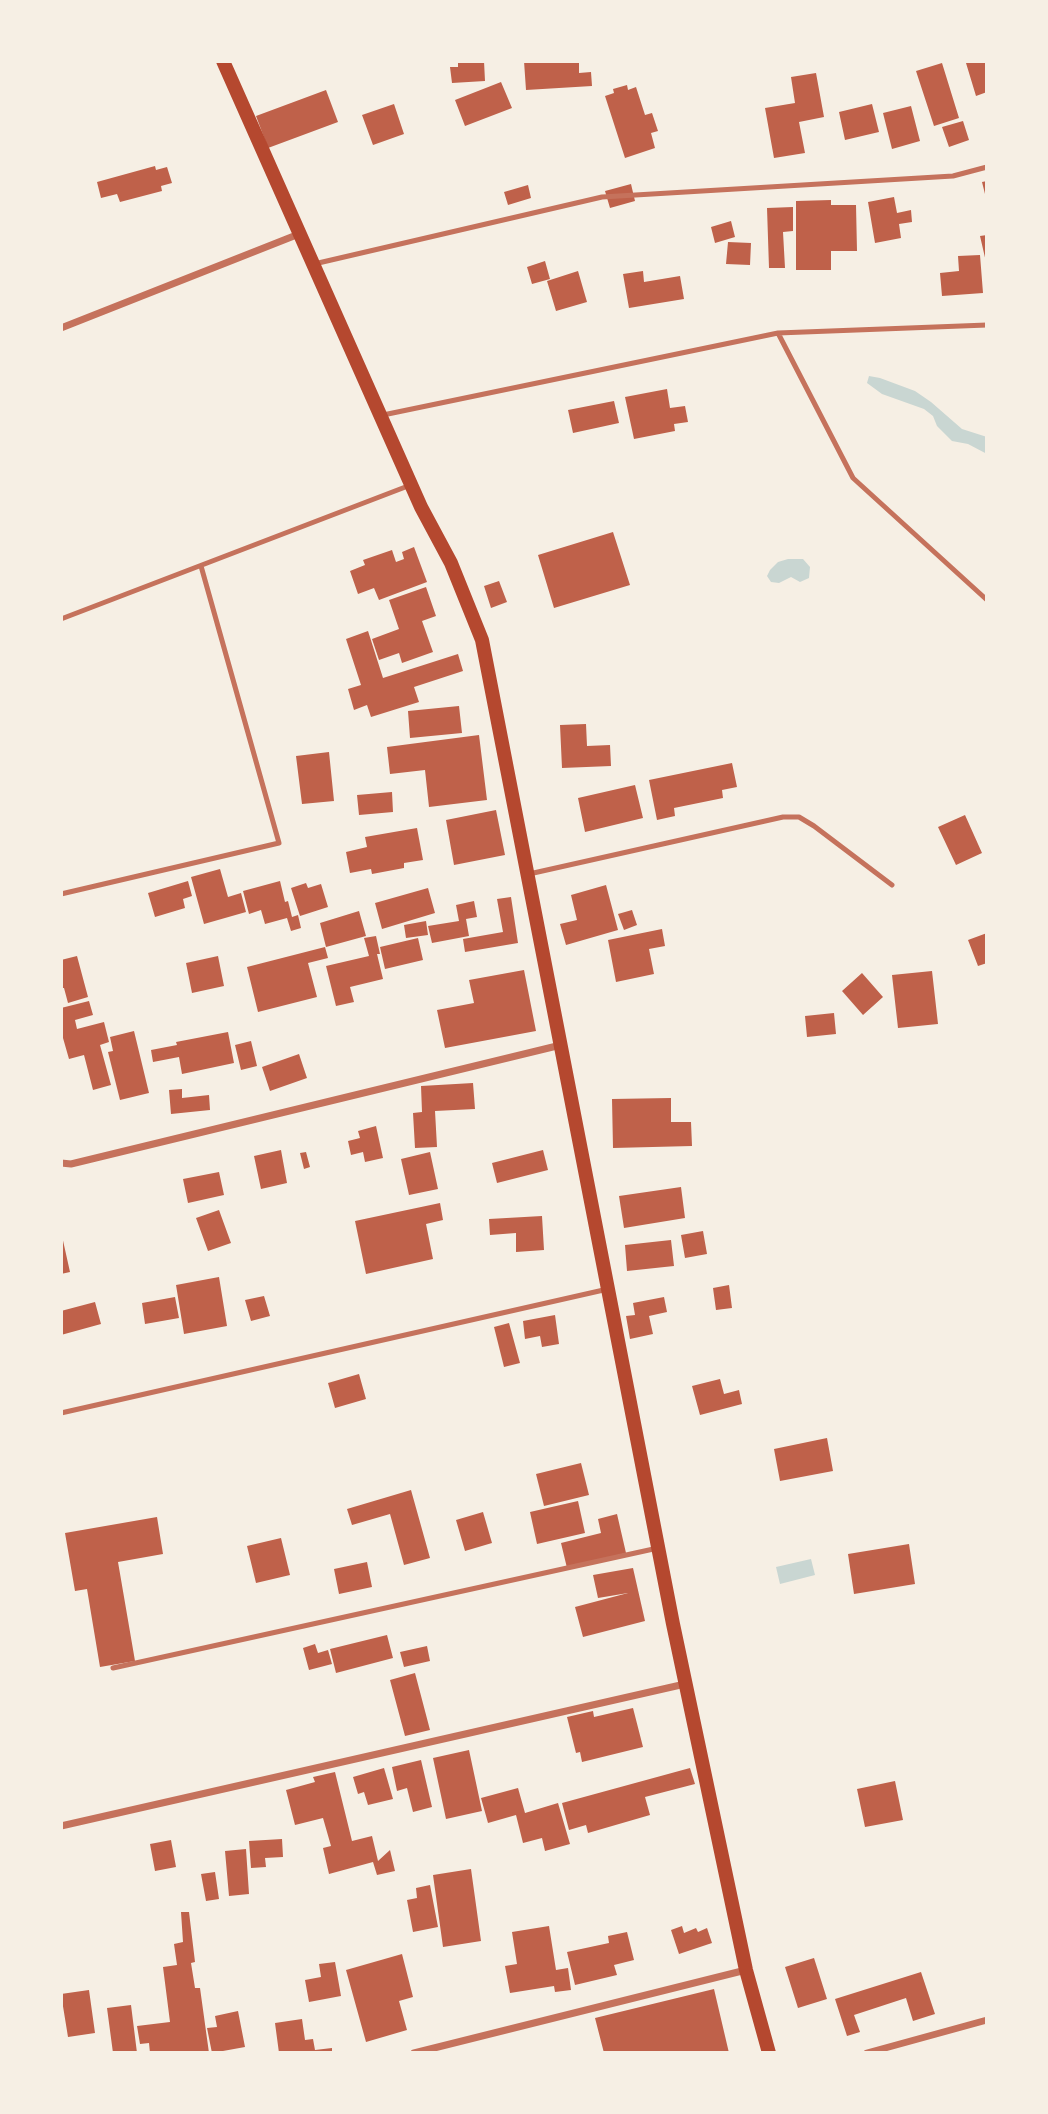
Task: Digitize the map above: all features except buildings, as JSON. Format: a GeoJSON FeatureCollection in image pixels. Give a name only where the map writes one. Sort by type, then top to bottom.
{"type":"FeatureCollection","features":[{"type":"Feature","properties":{"kind":"main road"},"geometry":{"type":"LineString","coordinates":[[223,61],[411,485],[451,563],[482,640],[685,1684],[746,1970],[769,2053]]}},
{"type":"Feature","properties":{"kind":"street"},"geometry":{"type":"LineString","coordinates":[[61,328],[300,233]]}},
{"type":"Feature","properties":{"kind":"street"},"geometry":{"type":"LineString","coordinates":[[61,1163],[71,1164],[561,1045]]}},
{"type":"Feature","properties":{"kind":"street"},"geometry":{"type":"LineString","coordinates":[[61,1826],[685,1684]]}},
{"type":"Feature","properties":{"kind":"street"},"geometry":{"type":"LineString","coordinates":[[414,2053],[746,1970]]}},
{"type":"Feature","properties":{"kind":"street"},"geometry":{"type":"LineString","coordinates":[[867,2053],[987,2020]]}},
{"type":"Feature","properties":{"kind":"lane"},"geometry":{"type":"LineString","coordinates":[[313,264],[602,197],[953,176],[987,167]]}},
{"type":"Feature","properties":{"kind":"lane"},"geometry":{"type":"LineString","coordinates":[[380,416],[778,333],[987,325]]}},
{"type":"Feature","properties":{"kind":"lane"},"geometry":{"type":"LineString","coordinates":[[778,333],[852,478],[987,600]]}},
{"type":"Feature","properties":{"kind":"lane"},"geometry":{"type":"LineString","coordinates":[[61,619],[411,485]]}},
{"type":"Feature","properties":{"kind":"lane"},"geometry":{"type":"LineString","coordinates":[[61,894],[279,843],[201,566]]}},
{"type":"Feature","properties":{"kind":"lane"},"geometry":{"type":"LineString","coordinates":[[529,874],[783,817],[799,817],[892,885]]}},
{"type":"Feature","properties":{"kind":"lane"},"geometry":{"type":"LineString","coordinates":[[61,1413],[608,1289]]}},
{"type":"Feature","properties":{"kind":"lane"},"geometry":{"type":"LineString","coordinates":[[113,1668],[658,1548]]}},
{"type":"Feature","properties":{"kind":"shaded area"},"geometry":{"type":"Polygon","coordinates":[[[869,376],[915,391],[962,429],[987,437],[987,454],[968,444],[952,441],[937,426],[933,416],[924,409],[882,394],[867,383],[869,376]]]}},
{"type":"Feature","properties":{"kind":"shaded area"},"geometry":{"type":"Polygon","coordinates":[[[803,559],[810,567],[809,578],[800,582],[791,577],[779,583],[771,582],[767,576],[770,570],[778,562],[803,559]]]}},
{"type":"Feature","properties":{"kind":"shaded area"},"geometry":{"type":"Polygon","coordinates":[[[811,1559],[815,1575],[780,1584],[776,1567],[811,1559]]]}}]}
